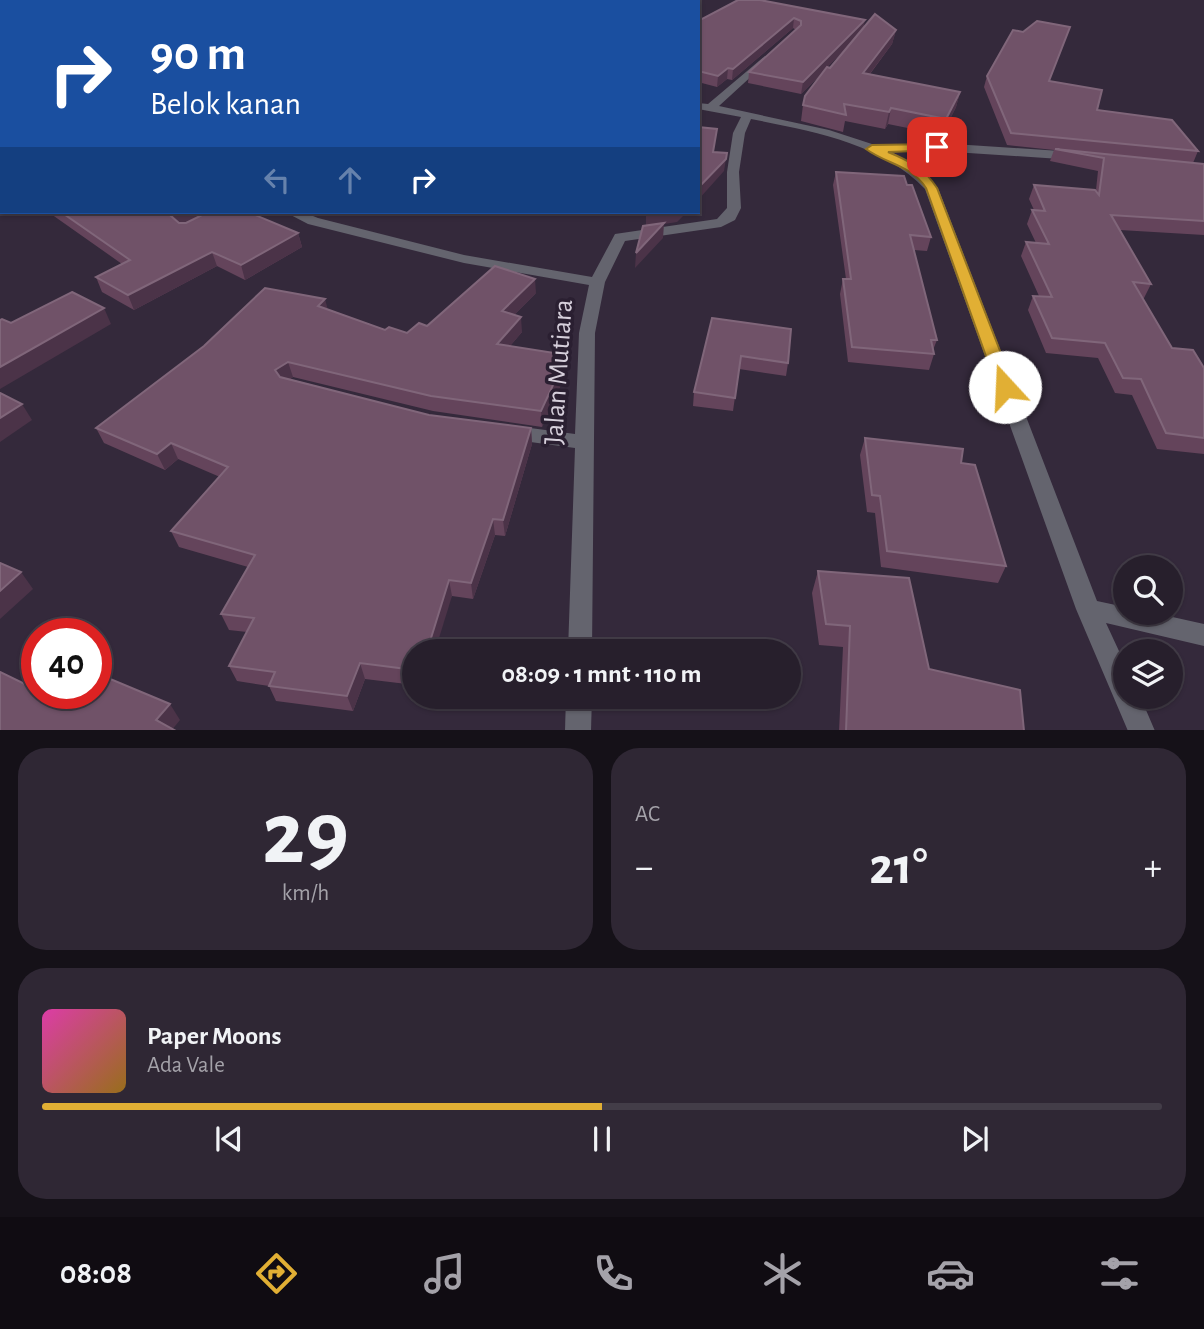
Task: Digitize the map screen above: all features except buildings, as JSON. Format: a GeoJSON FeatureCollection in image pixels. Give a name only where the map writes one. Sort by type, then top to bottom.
{"type":"FeatureCollection","features":[{"type":"Feature","properties":{"kind":"street"},"geometry":{"type":"LineString","coordinates":[[704,107],[772,52]]}},
{"type":"Feature","properties":{"kind":"street"},"geometry":{"type":"LineString","coordinates":[[704,107],[840,137],[907,163],[923,176],[932,188],[1088,609],[1113,665]]}},
{"type":"Feature","properties":{"kind":"street","name":"Jalan Mutiara"},"geometry":{"type":"LineString","coordinates":[[580,639],[587,333],[597,282],[620,237],[721,223],[730,217],[734,208],[735,159],[739,133],[747,116]]}},
{"type":"Feature","properties":{"kind":"street"},"geometry":{"type":"LineString","coordinates":[[872,149],[951,148],[1087,158]]}},
{"type":"Feature","properties":{"kind":"street"},"geometry":{"type":"LineString","coordinates":[[297,214],[313,221],[464,259],[597,282]]}},
{"type":"Feature","properties":{"kind":"street"},"geometry":{"type":"LineString","coordinates":[[492,429],[585,442]]}},
{"type":"Feature","properties":{"kind":"street"},"geometry":{"type":"LineString","coordinates":[[1088,609],[1204,635]]}},
{"type":"Feature","properties":{"kind":"street"},"geometry":{"type":"LineString","coordinates":[[578,730],[579,709]]}},
{"type":"Feature","properties":{"kind":"street"},"geometry":{"type":"LineString","coordinates":[[1133,709],[1142,730]]}},
{"type":"Feature","properties":{"kind":"route"},"geometry":{"type":"LineString","coordinates":[[937,147],[872,149],[907,163],[923,176],[932,188],[1005,387]]}}]}
